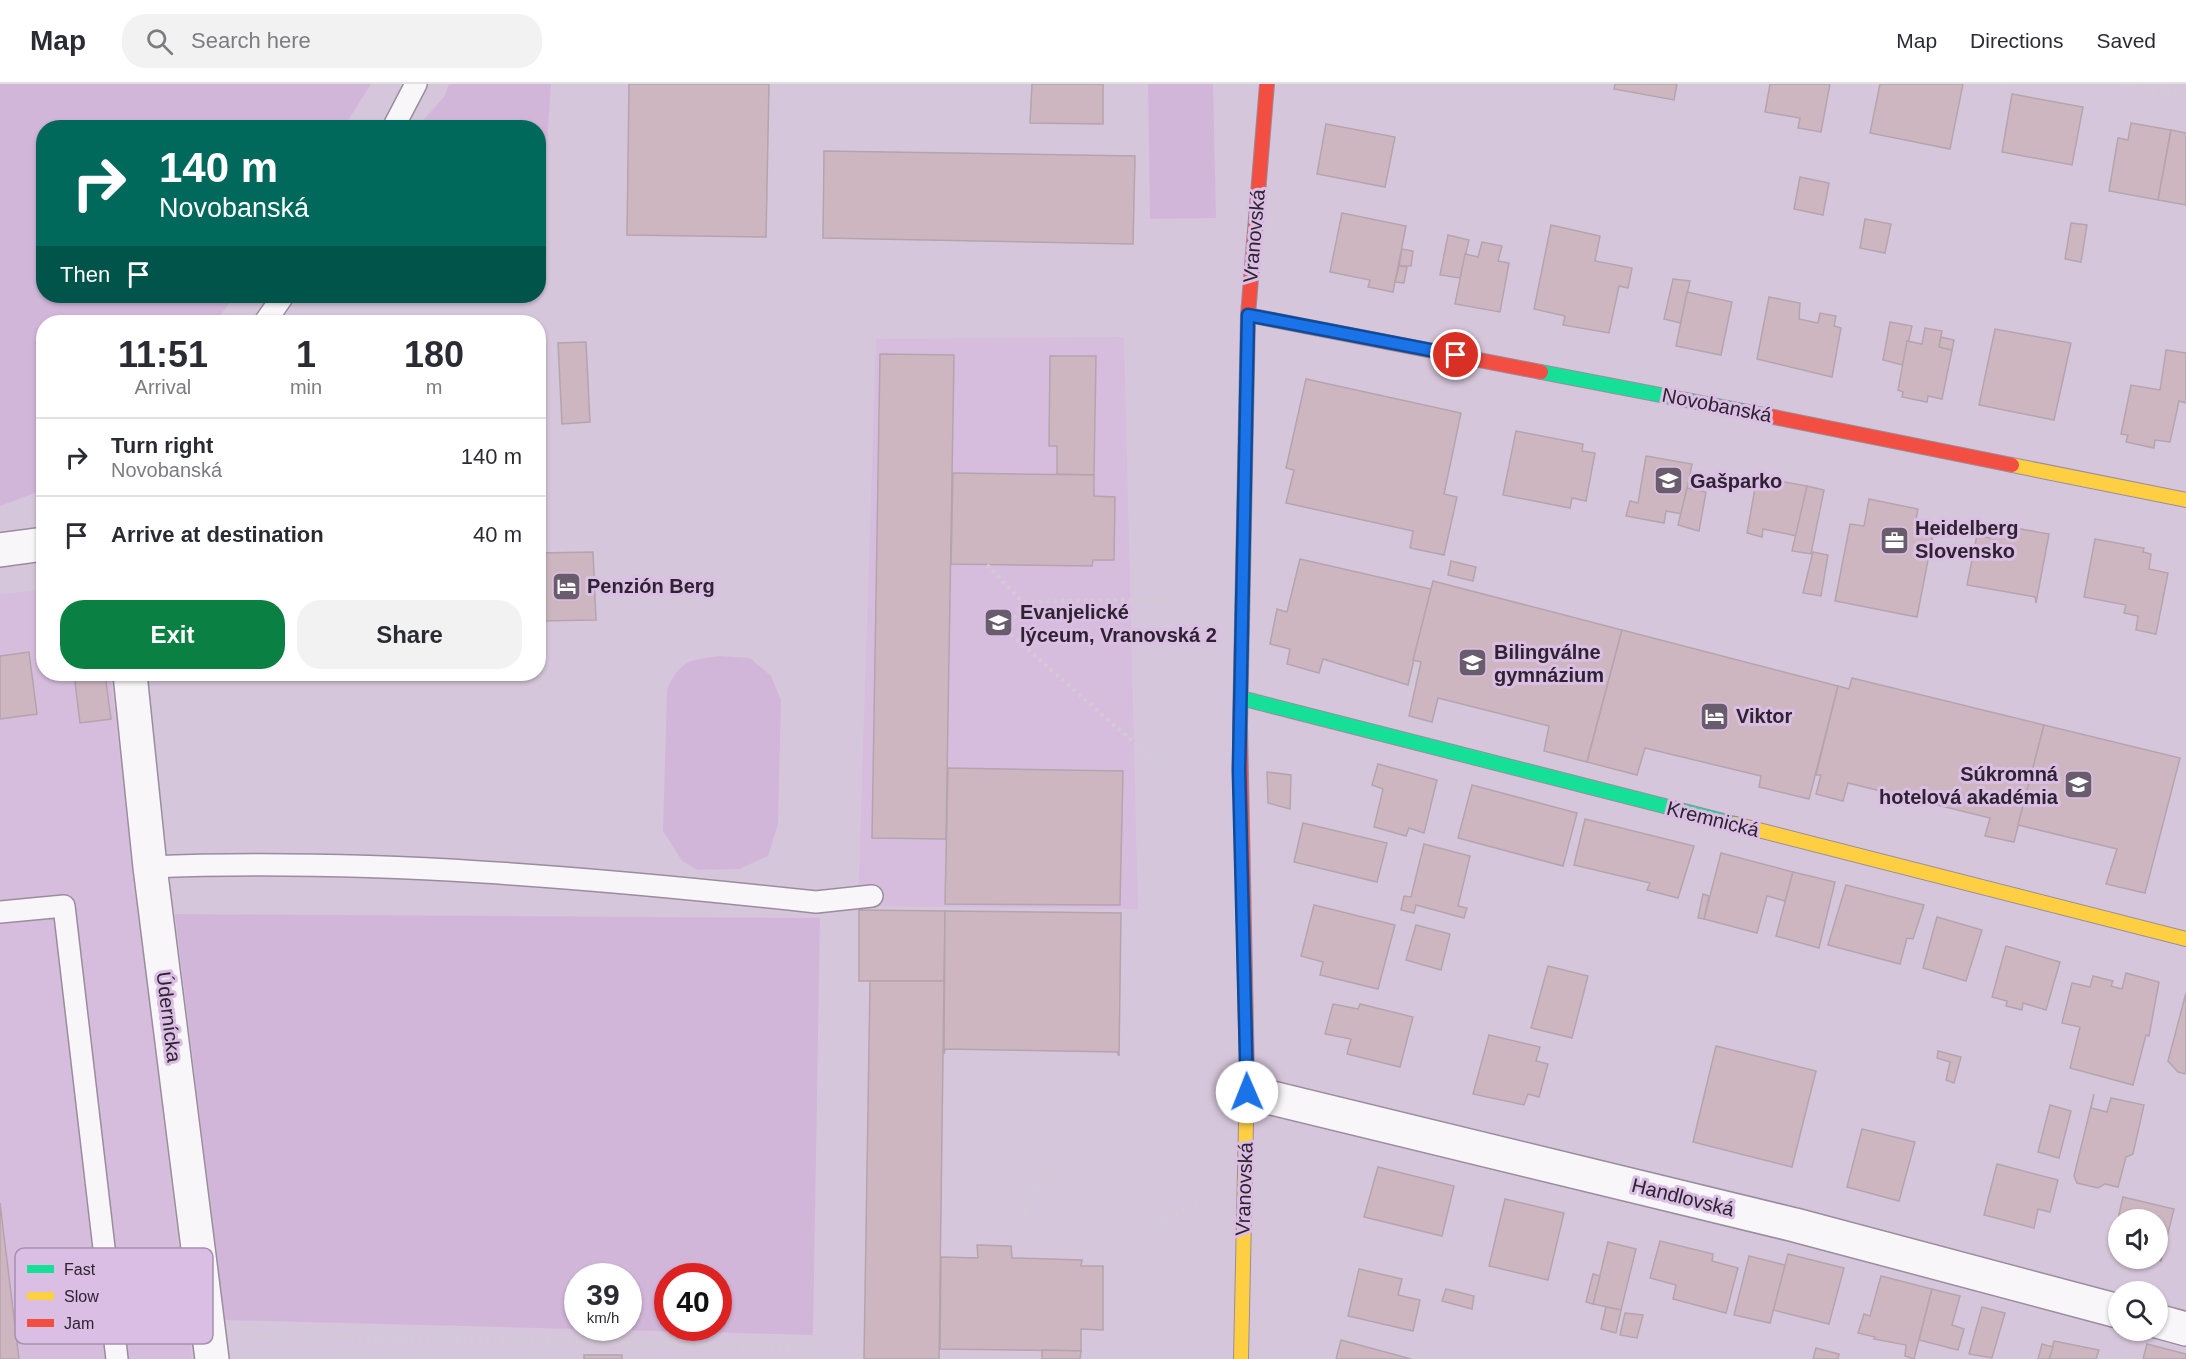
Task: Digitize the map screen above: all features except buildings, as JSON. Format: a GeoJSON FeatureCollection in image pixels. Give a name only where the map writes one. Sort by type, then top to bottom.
{"type":"FeatureCollection","features":[{"type":"Feature","properties":{"kind":"street","name":"Vranovská"},"geometry":{"type":"LineString","coordinates":[[1241,1359],[1247,1092],[1239,770],[1240,698],[1248,315],[1267,84]]}},
{"type":"Feature","properties":{"kind":"street","name":"Novobanská"},"geometry":{"type":"LineString","coordinates":[[1248,315],[1756,413],[2186,500]]}},
{"type":"Feature","properties":{"kind":"street"},"geometry":{"type":"LineString","coordinates":[[0,550],[36,545]]}},
{"type":"Feature","properties":{"kind":"street","name":"Údernícka"},"geometry":{"type":"LineString","coordinates":[[131,681],[150,867],[198,1248]]}},
{"type":"Feature","properties":{"kind":"street","name":"Kremnická"},"geometry":{"type":"LineString","coordinates":[[1240,698],[2186,939]]}},
{"type":"Feature","properties":{"kind":"street","name":"Handlovská"},"geometry":{"type":"LineString","coordinates":[[1247,1092],[1795,1225],[2108,1308]]}},
{"type":"Feature","properties":{"kind":"street"},"geometry":{"type":"LineString","coordinates":[[2168,1324],[2186,1329]]}},
{"type":"Feature","properties":{"kind":"lane"},"geometry":{"type":"LineString","coordinates":[[397,120],[416,84]]}},
{"type":"Feature","properties":{"kind":"lane"},"geometry":{"type":"LineString","coordinates":[[150,867],[239,864],[477,871],[816,902],[872,896]]}},
{"type":"Feature","properties":{"kind":"lane"},"geometry":{"type":"LineString","coordinates":[[0,912],[64,906],[104,1248]]}},
{"type":"Feature","properties":{"kind":"lane"},"geometry":{"type":"LineString","coordinates":[[115,1344],[117,1359]]}},
{"type":"Feature","properties":{"kind":"path"},"geometry":{"type":"LineString","coordinates":[[2123,84],[2186,96]]}},
{"type":"Feature","properties":{"kind":"path"},"geometry":{"type":"LineString","coordinates":[[987,565],[1023,602],[1218,597],[1242,606]]}},
{"type":"Feature","properties":{"kind":"path"},"geometry":{"type":"LineString","coordinates":[[1023,602],[1008,632],[1071,689],[1163,768],[1215,768]]}},
{"type":"Feature","properties":{"kind":"path"},"geometry":{"type":"LineString","coordinates":[[1406,706],[1416,665]]}},
{"type":"Feature","properties":{"kind":"path"},"geometry":{"type":"LineString","coordinates":[[1020,1226],[1030,1197],[1050,1169],[1084,1136]]}},
{"type":"Feature","properties":{"kind":"path"},"geometry":{"type":"LineString","coordinates":[[1148,1228],[1215,1192],[1215,1204]]}},
{"type":"Feature","properties":{"kind":"path"},"geometry":{"type":"LineString","coordinates":[[211,1347],[802,1347]]}},
{"type":"Feature","properties":{"kind":"shaded area"},"geometry":{"type":"Polygon","coordinates":[[[0,84],[371,84],[348,120],[36,120],[36,303],[230,303],[220,315],[36,315],[36,493],[0,506],[0,84]]]}},
{"type":"Feature","properties":{"kind":"shaded area"},"geometry":{"type":"Polygon","coordinates":[[[449,84],[551,84],[546,157],[546,120],[423,120],[444,97],[449,84]]]}},
{"type":"Feature","properties":{"kind":"shaded area"},"geometry":{"type":"Polygon","coordinates":[[[1148,84],[1213,84],[1216,218],[1150,219],[1148,84]]]}},
{"type":"Feature","properties":{"kind":"shaded area","name":"Evanjelické lýceum, Vranovská 2"},"geometry":{"type":"Polygon","coordinates":[[[1124,337],[1138,909],[858,906],[876,339],[1124,337]]]}},
{"type":"Feature","properties":{"kind":"shaded area"},"geometry":{"type":"Polygon","coordinates":[[[36,591],[36,681],[111,681],[179,1248],[15,1248],[15,1344],[190,1344],[192,1359],[0,1359],[0,594],[36,591]]]}},
{"type":"Feature","properties":{"kind":"shaded area"},"geometry":{"type":"Polygon","coordinates":[[[721,656],[750,658],[771,676],[781,700],[778,824],[768,856],[739,869],[698,870],[682,861],[663,831],[667,690],[677,672],[688,663],[721,656]]]}},
{"type":"Feature","properties":{"kind":"shaded area"},"geometry":{"type":"Polygon","coordinates":[[[175,914],[820,918],[813,1335],[732,1333],[732,1263],[654,1263],[654,1331],[642,1331],[642,1263],[564,1263],[564,1329],[225,1320],[175,914]]]}},
{"type":"Feature","properties":{"kind":"traffic: fast"},"geometry":{"type":"LineString","coordinates":[[1240,726],[1247,366]]}},
{"type":"Feature","properties":{"kind":"traffic: fast"},"geometry":{"type":"LineString","coordinates":[[1541,372],[1764,415]]}},
{"type":"Feature","properties":{"kind":"traffic: fast"},"geometry":{"type":"LineString","coordinates":[[1241,698],[1735,824]]}},
{"type":"Feature","properties":{"kind":"traffic: slow"},"geometry":{"type":"LineString","coordinates":[[2012,465],[2186,500]]}},
{"type":"Feature","properties":{"kind":"traffic: slow"},"geometry":{"type":"LineString","coordinates":[[1735,824],[2186,939]]}},
{"type":"Feature","properties":{"kind":"traffic: slow"},"geometry":{"type":"LineString","coordinates":[[1241,1359],[1247,1077]]}},
{"type":"Feature","properties":{"kind":"traffic: jam"},"geometry":{"type":"LineString","coordinates":[[1247,366],[1248,315],[1267,84]]}},
{"type":"Feature","properties":{"kind":"traffic: jam"},"geometry":{"type":"LineString","coordinates":[[1248,315],[1541,372]]}},
{"type":"Feature","properties":{"kind":"traffic: jam"},"geometry":{"type":"LineString","coordinates":[[1764,415],[2012,465]]}},
{"type":"Feature","properties":{"kind":"traffic: jam"},"geometry":{"type":"LineString","coordinates":[[1240,726],[1247,1077]]}},
{"type":"Feature","properties":{"kind":"place","name":"Gašparko"},"geometry":{"type":"Point","coordinates":[1669,481]}},
{"type":"Feature","properties":{"kind":"place","name":"Heidelberg Slovensko"},"geometry":{"type":"Point","coordinates":[1894,540]}},
{"type":"Feature","properties":{"kind":"place","name":"Penzión Berg"},"geometry":{"type":"Point","coordinates":[566,586]}},
{"type":"Feature","properties":{"kind":"place","name":"Evanjelické lýceum, Vranovská 2"},"geometry":{"type":"Point","coordinates":[999,623]}},
{"type":"Feature","properties":{"kind":"place","name":"Bilingválne gymnázium"},"geometry":{"type":"Point","coordinates":[1473,663]}},
{"type":"Feature","properties":{"kind":"place","name":"Viktor"},"geometry":{"type":"Point","coordinates":[1715,716]}},
{"type":"Feature","properties":{"kind":"place","name":"Súkromná hotelová akadémia"},"geometry":{"type":"Point","coordinates":[2079,785]}},
{"type":"Feature","properties":{"kind":"route"},"geometry":{"type":"LineString","coordinates":[[1247,1092],[1239,770],[1248,315],[1456,355]]}}]}
